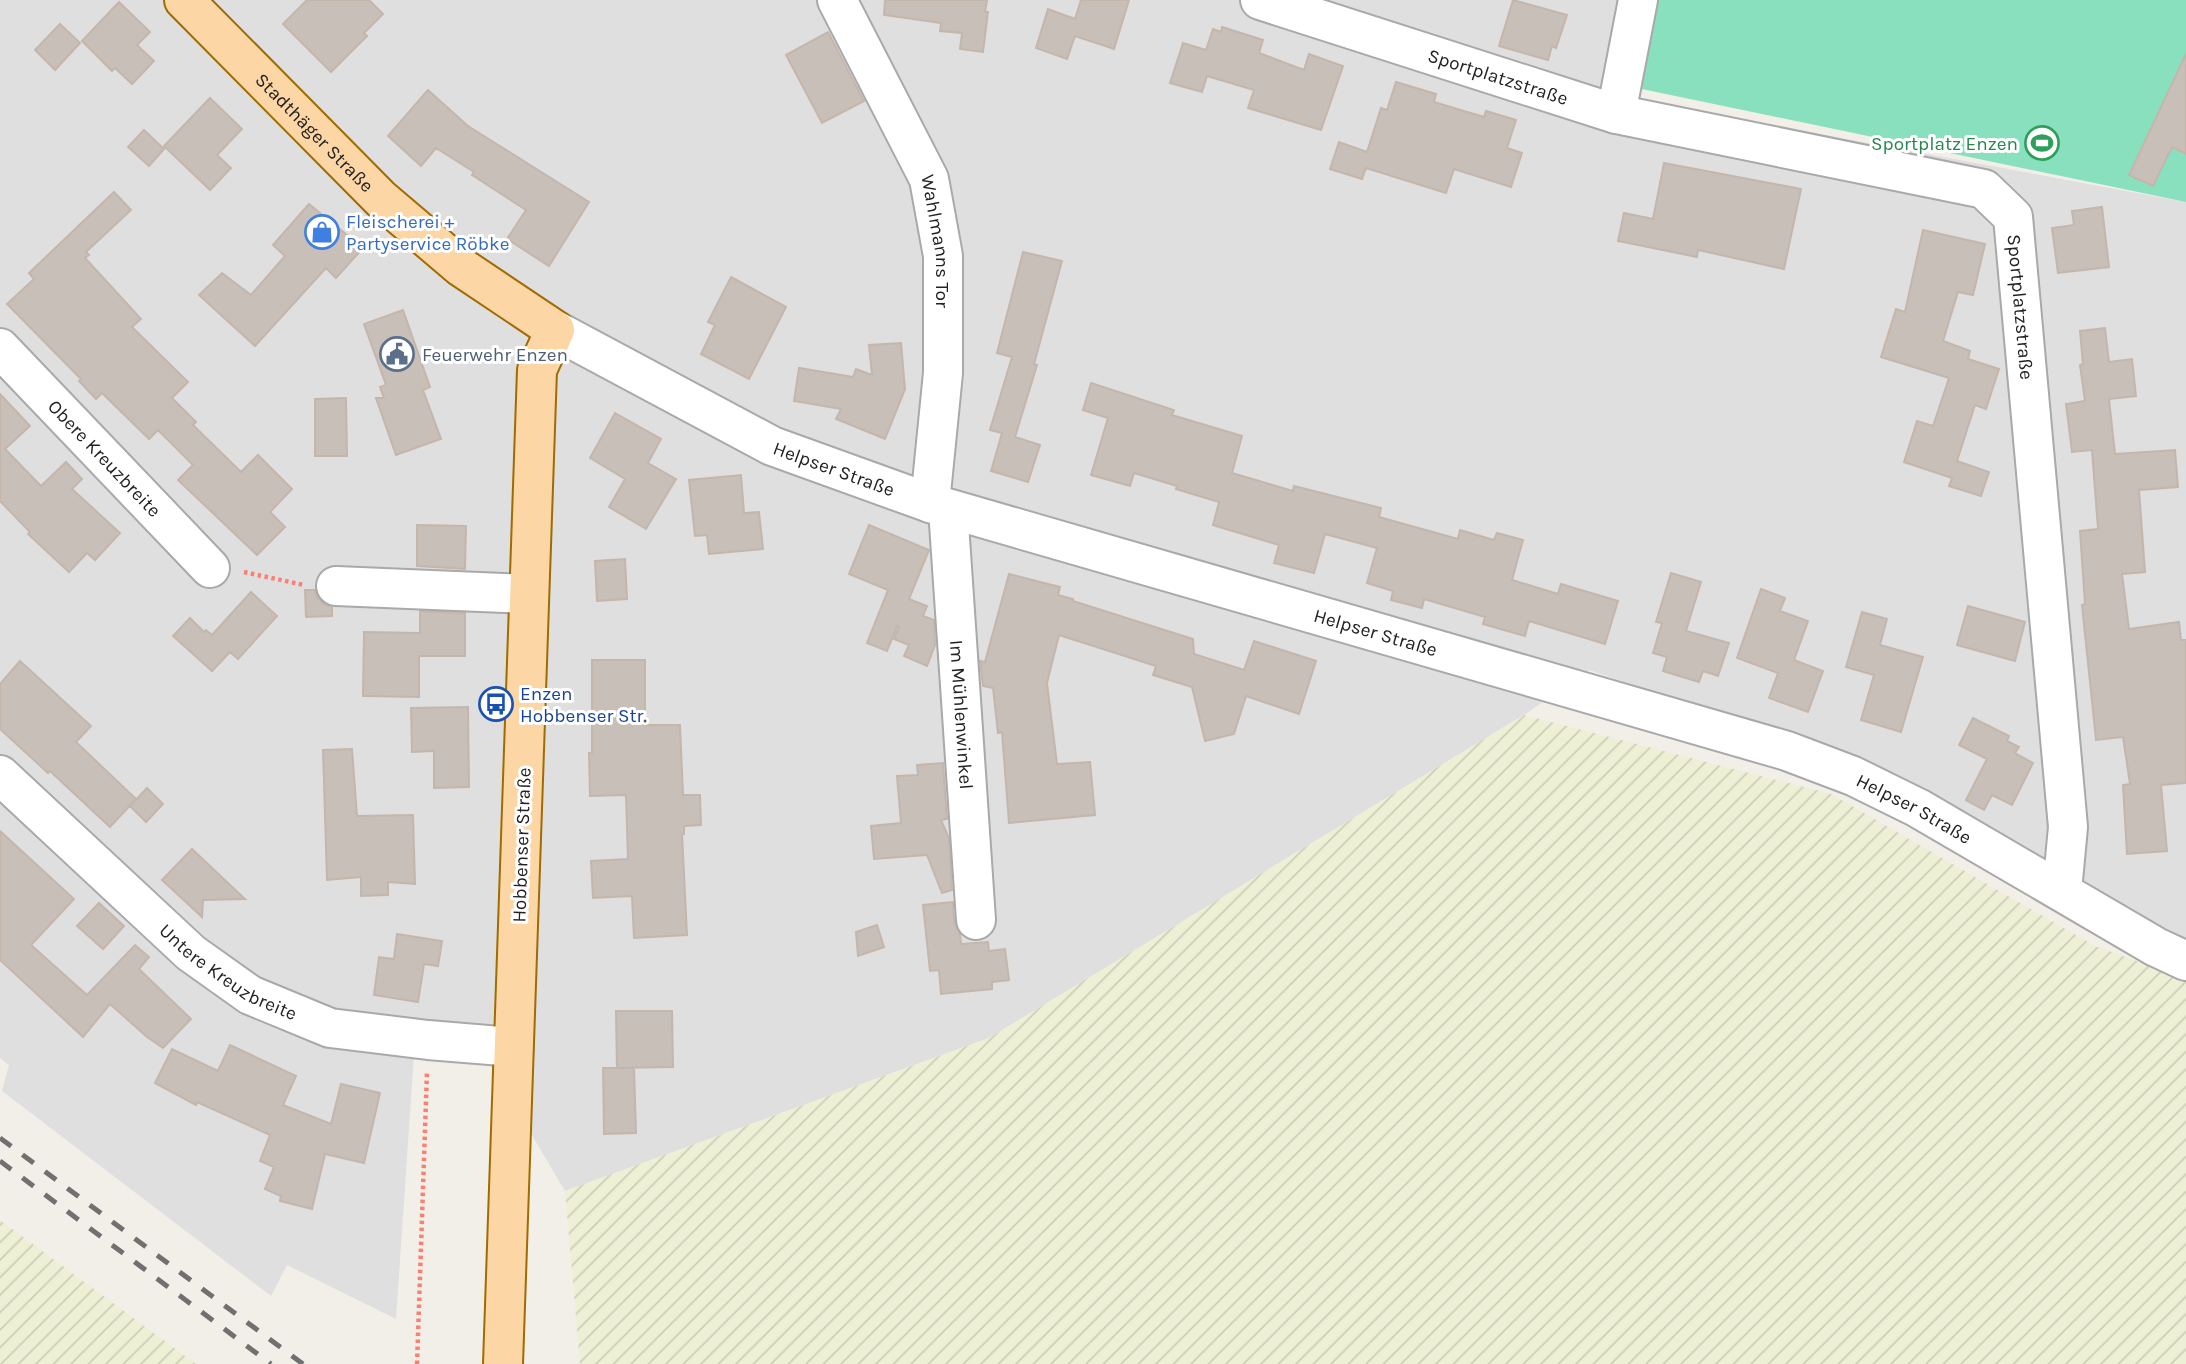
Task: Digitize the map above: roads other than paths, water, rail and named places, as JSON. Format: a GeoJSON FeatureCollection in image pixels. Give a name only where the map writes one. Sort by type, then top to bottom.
{"type":"FeatureCollection","features":[{"type":"Feature","properties":{"kind":"main road","name":"Stadthäger Straße"},"geometry":{"type":"LineString","coordinates":[[184,0],[381,199],[461,267],[555,330]]}},
{"type":"Feature","properties":{"kind":"main road","name":"Hobbenser Straße"},"geometry":{"type":"LineString","coordinates":[[503,1364],[537,370],[555,330]]}},
{"type":"Feature","properties":{"kind":"street","name":"Wahlmanns Tor"},"geometry":{"type":"LineString","coordinates":[[837,0],[929,179],[943,256],[939,506]]}},
{"type":"Feature","properties":{"kind":"street","name":"Sportplatzstraße"},"geometry":{"type":"LineString","coordinates":[[1260,0],[1616,114],[1984,189],[2013,217],[2068,827],[2062,891]]}},
{"type":"Feature","properties":{"kind":"street"},"geometry":{"type":"LineString","coordinates":[[1616,114],[1638,0]]}},
{"type":"Feature","properties":{"kind":"street","name":"Helpser Straße"},"geometry":{"type":"LineString","coordinates":[[555,330],[772,446],[939,506],[1787,751],[1853,776],[1918,808],[2156,947],[2186,961]]}},
{"type":"Feature","properties":{"kind":"street","name":"Obere Kreuzbreite"},"geometry":{"type":"LineString","coordinates":[[0,348],[210,568]]}},
{"type":"Feature","properties":{"kind":"street","name":"Im Mühlenwinkel"},"geometry":{"type":"LineString","coordinates":[[939,506],[976,920]]}},
{"type":"Feature","properties":{"kind":"street"},"geometry":{"type":"LineString","coordinates":[[336,586],[529,594]]}},
{"type":"Feature","properties":{"kind":"street","name":"Untere Kreuzbreite"},"geometry":{"type":"LineString","coordinates":[[0,775],[191,953],[250,995],[330,1028],[513,1047]]}},
{"type":"Feature","properties":{"kind":"railway"},"geometry":{"type":"LineString","coordinates":[[0,1138],[303,1364]]}},
{"type":"Feature","properties":{"kind":"railway"},"geometry":{"type":"LineString","coordinates":[[0,1161],[271,1364]]}},
{"type":"Feature","properties":{"kind":"place","name":"Sportplatz Enzen"},"geometry":{"type":"Point","coordinates":[2042,143]}},
{"type":"Feature","properties":{"kind":"place","name":"Fleischerei + Partyservice Röbke"},"geometry":{"type":"Point","coordinates":[322,232]}},
{"type":"Feature","properties":{"kind":"place","name":"Feuerwehr Enzen"},"geometry":{"type":"Point","coordinates":[397,354]}},
{"type":"Feature","properties":{"kind":"place","name":"Enzen Hobbenser Str."},"geometry":{"type":"Point","coordinates":[496,704]}}]}
